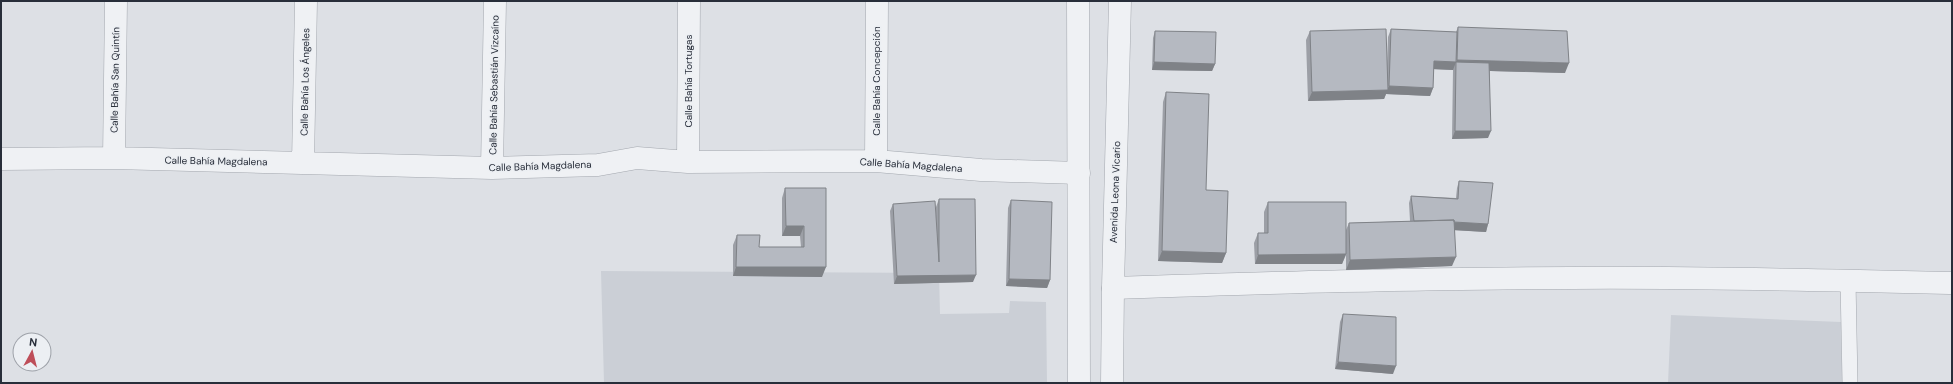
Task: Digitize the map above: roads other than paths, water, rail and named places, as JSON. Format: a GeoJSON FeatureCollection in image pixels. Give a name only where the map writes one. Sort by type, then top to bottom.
{"type":"FeatureCollection","features":[{"type":"Feature","properties":{"kind":"street","name":"Calle Bahía San Quintín"},"geometry":{"type":"LineString","coordinates":[[114,158],[116,1]]}},
{"type":"Feature","properties":{"kind":"street","name":"Calle Bahía Los Ángeles"},"geometry":{"type":"LineString","coordinates":[[303,163],[306,1]]}},
{"type":"Feature","properties":{"kind":"street","name":"Calle Bahía Sebastián Vizcaíno"},"geometry":{"type":"LineString","coordinates":[[492,168],[495,1]]}},
{"type":"Feature","properties":{"kind":"street","name":"Calle Bahía Tortugas"},"geometry":{"type":"LineString","coordinates":[[688,162],[689,1]]}},
{"type":"Feature","properties":{"kind":"street","name":"Calle Bahía Concepción"},"geometry":{"type":"LineString","coordinates":[[876,161],[877,1]]}},
{"type":"Feature","properties":{"kind":"street"},"geometry":{"type":"LineString","coordinates":[[1078,1],[1079,383]]}},
{"type":"Feature","properties":{"kind":"street","name":"Avenida Leona Vicario"},"geometry":{"type":"LineString","coordinates":[[1112,383],[1120,1]]}},
{"type":"Feature","properties":{"kind":"street","name":"Calle Bahía Magdalena"},"geometry":{"type":"LineString","coordinates":[[1,158],[114,158],[492,168],[598,165],[638,158],[688,162],[876,161],[981,170],[1079,173]]}},
{"type":"Feature","properties":{"kind":"street"},"geometry":{"type":"LineString","coordinates":[[1113,288],[1278,283],[1571,278],[1750,278],[1952,283]]}},
{"type":"Feature","properties":{"kind":"lane"},"geometry":{"type":"LineString","coordinates":[[1848,281],[1850,383]]}}]}
